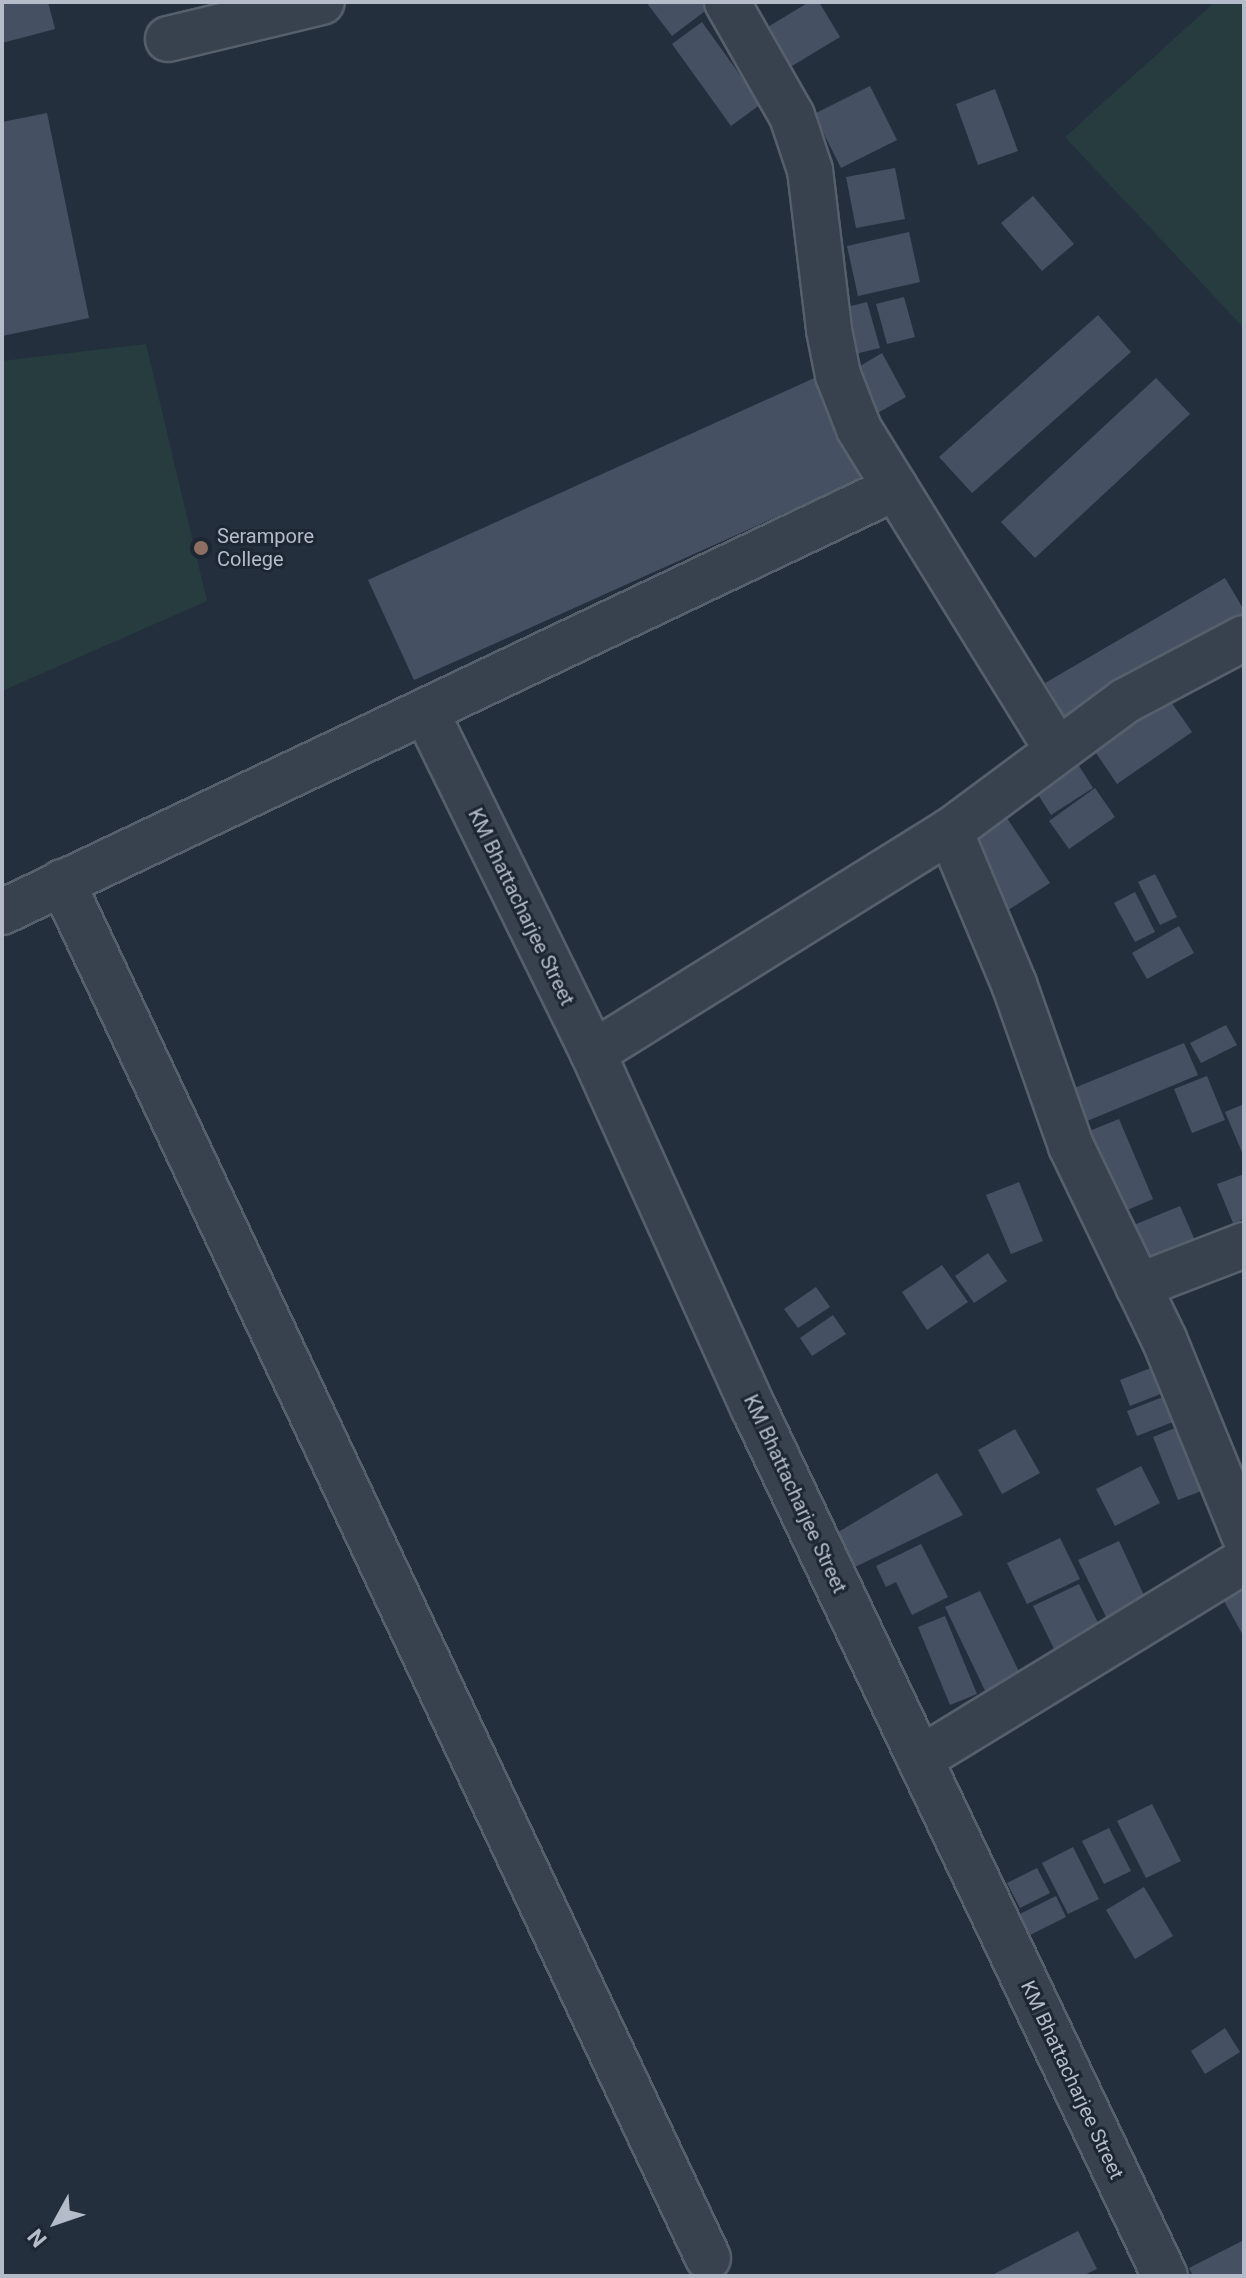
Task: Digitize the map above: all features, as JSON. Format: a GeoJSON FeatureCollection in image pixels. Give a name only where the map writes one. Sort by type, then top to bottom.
{"type":"FeatureCollection","features":[{"type":"Feature","properties":{"kind":"street"},"geometry":{"type":"LineString","coordinates":[[168,39],[322,2]]}},
{"type":"Feature","properties":{"kind":"street"},"geometry":{"type":"LineString","coordinates":[[727,2],[764,59],[796,129],[810,170],[838,375],[859,429],[1056,748]]}},
{"type":"Feature","properties":{"kind":"street"},"geometry":{"type":"LineString","coordinates":[[2,912],[895,488]]}},
{"type":"Feature","properties":{"kind":"street"},"geometry":{"type":"LineString","coordinates":[[593,1053],[950,831],[1056,748],[1154,684],[1244,638]]}},
{"type":"Feature","properties":{"kind":"street","name":"KM Bhattacharjee Street"},"geometry":{"type":"LineString","coordinates":[[426,712],[593,1053],[920,1759],[1165,2276]]}},
{"type":"Feature","properties":{"kind":"street"},"geometry":{"type":"LineString","coordinates":[[950,831],[1014,984],[1071,1146],[1194,1406],[1244,1535]]}},
{"type":"Feature","properties":{"kind":"street"},"geometry":{"type":"LineString","coordinates":[[62,882],[708,2258]]}},
{"type":"Feature","properties":{"kind":"street"},"geometry":{"type":"LineString","coordinates":[[1138,1286],[1244,1245]]}},
{"type":"Feature","properties":{"kind":"street"},"geometry":{"type":"LineString","coordinates":[[920,1759],[1244,1561]]}},
{"type":"Feature","properties":{"kind":"green space"},"geometry":{"type":"Polygon","coordinates":[[[1215,2],[1244,2],[1244,328],[1065,137],[1215,2]]]}},
{"type":"Feature","properties":{"kind":"green space"},"geometry":{"type":"Polygon","coordinates":[[[146,344],[207,601],[2,691],[2,361],[146,344]]]}},
{"type":"Feature","properties":{"kind":"building"},"geometry":{"type":"Polygon","coordinates":[[[2,2],[48,2],[55,29],[2,43],[2,2]]]}},
{"type":"Feature","properties":{"kind":"building"},"geometry":{"type":"Polygon","coordinates":[[[646,2],[710,2],[713,5],[672,36],[646,2]]]}},
{"type":"Feature","properties":{"kind":"building"},"geometry":{"type":"Polygon","coordinates":[[[809,2],[819,2],[840,37],[787,69],[763,30],[809,2]]]}},
{"type":"Feature","properties":{"kind":"building"},"geometry":{"type":"Polygon","coordinates":[[[702,22],[761,104],[731,126],[672,44],[702,22]]]}},
{"type":"Feature","properties":{"kind":"building"},"geometry":{"type":"Polygon","coordinates":[[[870,86],[897,140],[841,168],[814,114],[870,86]]]}},
{"type":"Feature","properties":{"kind":"building"},"geometry":{"type":"Polygon","coordinates":[[[995,89],[1018,151],[978,165],[956,104],[995,89]]]}},
{"type":"Feature","properties":{"kind":"building"},"geometry":{"type":"Polygon","coordinates":[[[47,113],[89,318],[2,336],[2,122],[47,113]]]}},
{"type":"Feature","properties":{"kind":"building"},"geometry":{"type":"Polygon","coordinates":[[[895,168],[905,219],[856,228],[846,177],[895,168]]]}},
{"type":"Feature","properties":{"kind":"building"},"geometry":{"type":"Polygon","coordinates":[[[1033,196],[1074,244],[1042,271],[1001,223],[1033,196]]]}},
{"type":"Feature","properties":{"kind":"building"},"geometry":{"type":"Polygon","coordinates":[[[909,232],[920,282],[858,296],[847,246],[909,232]]]}},
{"type":"Feature","properties":{"kind":"building"},"geometry":{"type":"Polygon","coordinates":[[[904,297],[915,337],[887,344],[876,304],[904,297]]]}},
{"type":"Feature","properties":{"kind":"building"},"geometry":{"type":"Polygon","coordinates":[[[867,302],[880,348],[851,355],[839,309],[867,302]]]}},
{"type":"Feature","properties":{"kind":"building"},"geometry":{"type":"Polygon","coordinates":[[[1098,315],[1131,352],[972,493],[939,457],[1098,315]]]}},
{"type":"Feature","properties":{"kind":"building"},"geometry":{"type":"Polygon","coordinates":[[[882,353],[906,397],[874,415],[850,372],[882,353]]]}},
{"type":"Feature","properties":{"kind":"building"},"geometry":{"type":"Polygon","coordinates":[[[821,375],[867,476],[414,680],[368,580],[821,375]]]}},
{"type":"Feature","properties":{"kind":"building"},"geometry":{"type":"Polygon","coordinates":[[[1156,378],[1190,414],[1035,558],[1001,522],[1156,378]]]}},
{"type":"Feature","properties":{"kind":"building"},"geometry":{"type":"Polygon","coordinates":[[[1225,578],[1244,610],[1244,624],[1070,725],[1045,683],[1225,578]]]}},
{"type":"Feature","properties":{"kind":"building"},"geometry":{"type":"Polygon","coordinates":[[[1162,689],[1192,732],[1117,784],[1088,741],[1162,689]]]}},
{"type":"Feature","properties":{"kind":"building"},"geometry":{"type":"Polygon","coordinates":[[[1074,758],[1093,788],[1051,815],[1032,785],[1074,758]]]}},
{"type":"Feature","properties":{"kind":"building"},"geometry":{"type":"Polygon","coordinates":[[[1095,788],[1115,817],[1069,849],[1049,821],[1095,788]]]}},
{"type":"Feature","properties":{"kind":"building"},"geometry":{"type":"Polygon","coordinates":[[[1005,815],[1050,883],[1002,914],[969,834],[1005,815]]]}},
{"type":"Feature","properties":{"kind":"building"},"geometry":{"type":"Polygon","coordinates":[[[1155,874],[1177,917],[1160,925],[1138,882],[1155,874]]]}},
{"type":"Feature","properties":{"kind":"building"},"geometry":{"type":"Polygon","coordinates":[[[1135,892],[1155,932],[1135,942],[1114,903],[1135,892]]]}},
{"type":"Feature","properties":{"kind":"building"},"geometry":{"type":"Polygon","coordinates":[[[1179,926],[1194,953],[1147,979],[1132,953],[1179,926]]]}},
{"type":"Feature","properties":{"kind":"building"},"geometry":{"type":"Polygon","coordinates":[[[1226,1025],[1237,1045],[1201,1063],[1190,1043],[1226,1025]]]}},
{"type":"Feature","properties":{"kind":"building"},"geometry":{"type":"Polygon","coordinates":[[[1184,1043],[1198,1075],[1080,1124],[1067,1091],[1184,1043]]]}},
{"type":"Feature","properties":{"kind":"building"},"geometry":{"type":"Polygon","coordinates":[[[1207,1076],[1225,1120],[1192,1133],[1174,1089],[1207,1076]]]}},
{"type":"Feature","properties":{"kind":"building"},"geometry":{"type":"Polygon","coordinates":[[[1244,1104],[1244,1157],[1225,1112],[1244,1104]]]}},
{"type":"Feature","properties":{"kind":"building"},"geometry":{"type":"Polygon","coordinates":[[[1119,1119],[1153,1199],[1111,1217],[1077,1136],[1119,1119]]]}},
{"type":"Feature","properties":{"kind":"building"},"geometry":{"type":"Polygon","coordinates":[[[1244,1174],[1244,1219],[1233,1223],[1217,1184],[1244,1174]]]}},
{"type":"Feature","properties":{"kind":"building"},"geometry":{"type":"Polygon","coordinates":[[[1019,1182],[1043,1241],[1011,1254],[986,1195],[1019,1182]]]}},
{"type":"Feature","properties":{"kind":"building"},"geometry":{"type":"Polygon","coordinates":[[[1180,1206],[1197,1245],[1146,1266],[1129,1227],[1180,1206]]]}},
{"type":"Feature","properties":{"kind":"building"},"geometry":{"type":"Polygon","coordinates":[[[988,1253],[1007,1281],[974,1303],[955,1276],[988,1253]]]}},
{"type":"Feature","properties":{"kind":"building"},"geometry":{"type":"Polygon","coordinates":[[[942,1265],[968,1302],[927,1330],[902,1292],[942,1265]]]}},
{"type":"Feature","properties":{"kind":"building"},"geometry":{"type":"Polygon","coordinates":[[[816,1287],[830,1307],[798,1328],[784,1309],[816,1287]]]}},
{"type":"Feature","properties":{"kind":"building"},"geometry":{"type":"Polygon","coordinates":[[[833,1315],[846,1334],[812,1356],[800,1338],[833,1315]]]}},
{"type":"Feature","properties":{"kind":"building"},"geometry":{"type":"Polygon","coordinates":[[[1161,1364],[1171,1390],[1130,1406],[1120,1380],[1161,1364]]]}},
{"type":"Feature","properties":{"kind":"building"},"geometry":{"type":"Polygon","coordinates":[[[1173,1393],[1183,1418],[1137,1436],[1127,1411],[1173,1393]]]}},
{"type":"Feature","properties":{"kind":"building"},"geometry":{"type":"Polygon","coordinates":[[[1192,1421],[1217,1485],[1178,1500],[1153,1437],[1192,1421]]]}},
{"type":"Feature","properties":{"kind":"building"},"geometry":{"type":"Polygon","coordinates":[[[1015,1429],[1040,1473],[1002,1494],[978,1450],[1015,1429]]]}},
{"type":"Feature","properties":{"kind":"building"},"geometry":{"type":"Polygon","coordinates":[[[1141,1466],[1160,1503],[1115,1526],[1096,1489],[1141,1466]]]}},
{"type":"Feature","properties":{"kind":"building"},"geometry":{"type":"Polygon","coordinates":[[[937,1473],[963,1515],[855,1567],[835,1534],[937,1473]]]}},
{"type":"Feature","properties":{"kind":"building"},"geometry":{"type":"Polygon","coordinates":[[[1060,1538],[1080,1579],[1027,1604],[1007,1563],[1060,1538]]]}},
{"type":"Feature","properties":{"kind":"building"},"geometry":{"type":"Polygon","coordinates":[[[1119,1541],[1148,1604],[1109,1623],[1078,1560],[1119,1541]]]}},
{"type":"Feature","properties":{"kind":"building"},"geometry":{"type":"Polygon","coordinates":[[[921,1544],[948,1597],[912,1615],[896,1582],[886,1587],[876,1566],[921,1544]]]}},
{"type":"Feature","properties":{"kind":"building"},"geometry":{"type":"Polygon","coordinates":[[[1079,1584],[1102,1631],[1056,1653],[1033,1606],[1079,1584]]]}},
{"type":"Feature","properties":{"kind":"building"},"geometry":{"type":"Polygon","coordinates":[[[1244,1587],[1244,1637],[1223,1599],[1244,1587]]]}},
{"type":"Feature","properties":{"kind":"building"},"geometry":{"type":"Polygon","coordinates":[[[980,1591],[1025,1684],[990,1701],[945,1607],[980,1591]]]}},
{"type":"Feature","properties":{"kind":"building"},"geometry":{"type":"Polygon","coordinates":[[[945,1616],[977,1694],[950,1705],[918,1627],[945,1616]]]}},
{"type":"Feature","properties":{"kind":"building"},"geometry":{"type":"Polygon","coordinates":[[[1152,1804],[1181,1861],[1146,1878],[1117,1821],[1152,1804]]]}},
{"type":"Feature","properties":{"kind":"building"},"geometry":{"type":"Polygon","coordinates":[[[1109,1828],[1131,1871],[1104,1884],[1082,1841],[1109,1828]]]}},
{"type":"Feature","properties":{"kind":"building"},"geometry":{"type":"Polygon","coordinates":[[[1073,1847],[1099,1899],[1068,1914],[1042,1863],[1073,1847]]]}},
{"type":"Feature","properties":{"kind":"building"},"geometry":{"type":"Polygon","coordinates":[[[1037,1868],[1050,1893],[1020,1908],[1007,1883],[1037,1868]]]}},
{"type":"Feature","properties":{"kind":"building"},"geometry":{"type":"Polygon","coordinates":[[[1144,1887],[1173,1936],[1135,1959],[1106,1910],[1144,1887]]]}},
{"type":"Feature","properties":{"kind":"building"},"geometry":{"type":"Polygon","coordinates":[[[1056,1896],[1066,1917],[1030,1935],[1020,1914],[1056,1896]]]}},
{"type":"Feature","properties":{"kind":"building"},"geometry":{"type":"Polygon","coordinates":[[[1225,2028],[1240,2052],[1205,2074],[1191,2051],[1225,2028]]]}},
{"type":"Feature","properties":{"kind":"building"},"geometry":{"type":"Polygon","coordinates":[[[1078,2231],[1097,2269],[1082,2276],[990,2276],[1078,2231]]]}},
{"type":"Feature","properties":{"kind":"building"},"geometry":{"type":"Polygon","coordinates":[[[1244,2240],[1244,2276],[1193,2276],[1189,2268],[1244,2240]]]}},
{"type":"Feature","properties":{"kind":"place","name":"Serampore College"},"geometry":{"type":"Point","coordinates":[201,548]}}]}
